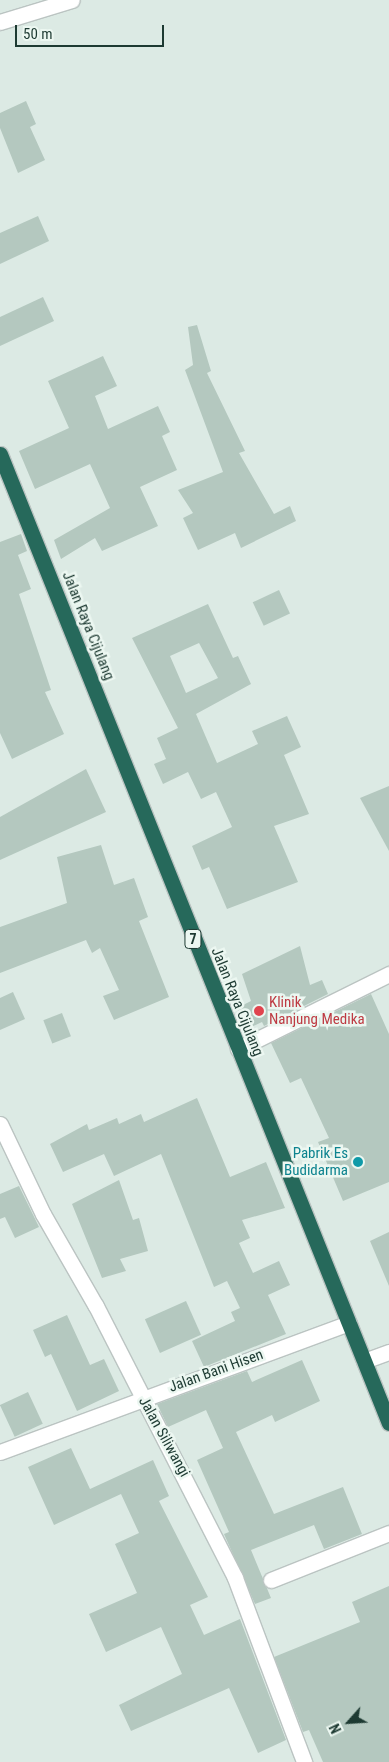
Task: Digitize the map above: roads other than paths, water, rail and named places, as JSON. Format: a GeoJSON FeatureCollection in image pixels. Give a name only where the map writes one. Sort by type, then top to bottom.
{"type":"FeatureCollection","features":[{"type":"Feature","properties":{"kind":"highway","name":"Jalan Raya Cijulang"},"geometry":{"type":"LineString","coordinates":[[0,454],[389,1424]]}},
{"type":"Feature","properties":{"kind":"street"},"geometry":{"type":"LineString","coordinates":[[0,22],[72,0]]}},
{"type":"Feature","properties":{"kind":"street"},"geometry":{"type":"LineString","coordinates":[[238,1049],[389,974]]}},
{"type":"Feature","properties":{"kind":"street","name":"Jalan Siliwangi"},"geometry":{"type":"LineString","coordinates":[[0,1124],[43,1214],[96,1306],[142,1398],[180,1466],[235,1578],[304,1762]]}},
{"type":"Feature","properties":{"kind":"street","name":"Jalan Bani Hisen"},"geometry":{"type":"LineString","coordinates":[[0,1452],[349,1323]]}},
{"type":"Feature","properties":{"kind":"street"},"geometry":{"type":"LineString","coordinates":[[364,1361],[389,1352]]}},
{"type":"Feature","properties":{"kind":"street"},"geometry":{"type":"LineString","coordinates":[[271,1580],[389,1534]]}},
{"type":"Feature","properties":{"kind":"place","name":"Klinik Nanjung Medika"},"geometry":{"type":"Point","coordinates":[259,1011]}},
{"type":"Feature","properties":{"kind":"place","name":"Pabrik Es Budidarma"},"geometry":{"type":"Point","coordinates":[358,1162]}}]}
